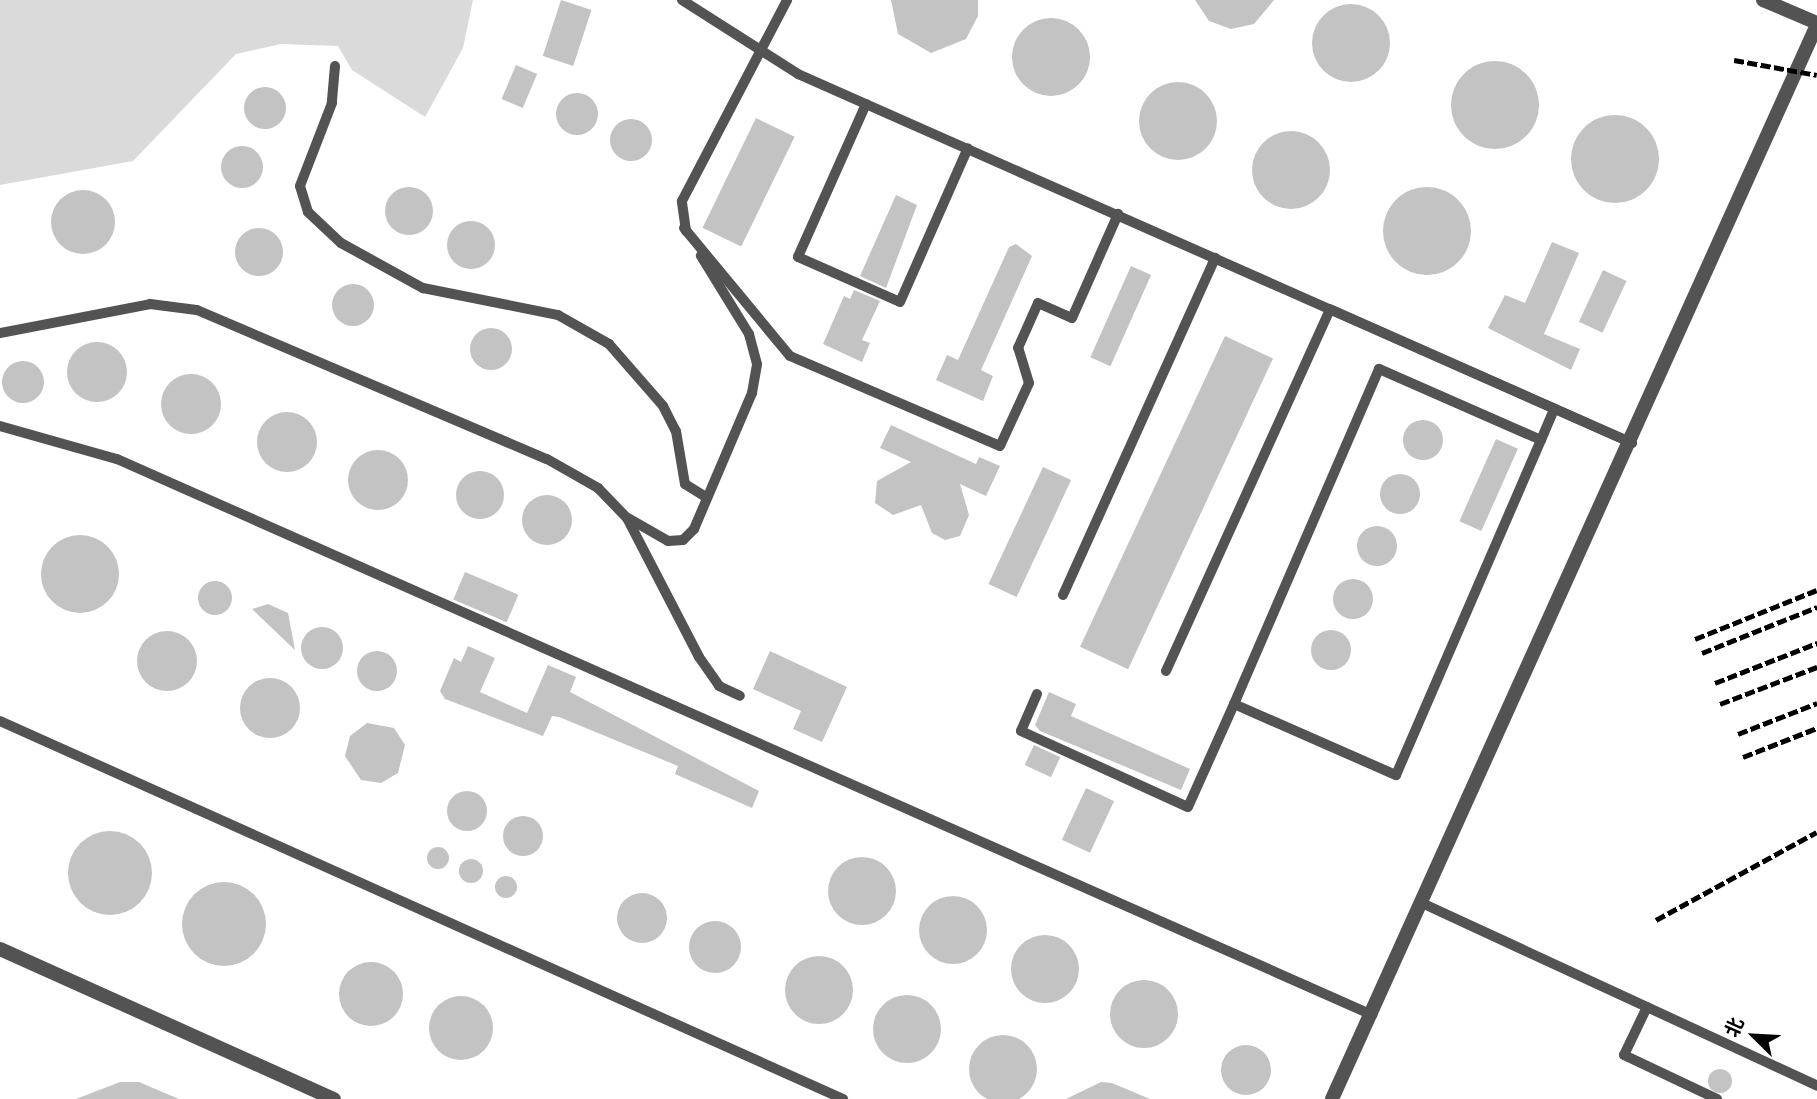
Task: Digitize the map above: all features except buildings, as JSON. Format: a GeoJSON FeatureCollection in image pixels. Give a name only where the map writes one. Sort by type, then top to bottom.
{"type":"FeatureCollection","features":[{"type":"Feature","properties":{"kind":"street"},"geometry":{"type":"LineString","coordinates":[[1332,1099],[1632,443],[1817,24],[1763,0]]}},
{"type":"Feature","properties":{"kind":"street"},"geometry":{"type":"LineString","coordinates":[[0,949],[334,1099]]}},
{"type":"Feature","properties":{"kind":"lane"},"geometry":{"type":"LineString","coordinates":[[682,0],[759,50],[866,104],[1632,443]]}},
{"type":"Feature","properties":{"kind":"lane"},"geometry":{"type":"LineString","coordinates":[[627,518],[668,541],[683,540],[706,497],[752,393],[757,364],[749,334],[684,228],[682,201],[787,0]]}},
{"type":"Feature","properties":{"kind":"lane"},"geometry":{"type":"LineString","coordinates":[[335,66],[332,103],[300,186],[308,212],[341,243],[423,288],[558,315],[609,344],[663,406],[676,431],[685,484],[706,497]]}},
{"type":"Feature","properties":{"kind":"lane"},"geometry":{"type":"LineString","coordinates":[[866,104],[798,257],[887,297],[900,302],[968,148]]}},
{"type":"Feature","properties":{"kind":"lane"},"geometry":{"type":"LineString","coordinates":[[684,228],[790,356],[1000,446],[1029,383],[1018,348],[1038,303],[1072,318],[1118,214]]}},
{"type":"Feature","properties":{"kind":"lane"},"geometry":{"type":"LineString","coordinates":[[1063,595],[1216,258]]}},
{"type":"Feature","properties":{"kind":"lane"},"geometry":{"type":"LineString","coordinates":[[0,333],[150,304],[197,310],[547,459],[598,488],[627,518],[699,657],[719,686],[740,696]]}},
{"type":"Feature","properties":{"kind":"lane"},"geometry":{"type":"LineString","coordinates":[[1166,671],[1331,309]]}},
{"type":"Feature","properties":{"kind":"lane"},"geometry":{"type":"LineString","coordinates":[[1343,314],[1632,443]]}},
{"type":"Feature","properties":{"kind":"lane"},"geometry":{"type":"LineString","coordinates":[[1037,694],[1021,731],[1188,807],[1379,369],[1541,440]]}},
{"type":"Feature","properties":{"kind":"lane"},"geometry":{"type":"LineString","coordinates":[[1234,704],[1396,775],[1555,409]]}},
{"type":"Feature","properties":{"kind":"lane"},"geometry":{"type":"LineString","coordinates":[[0,426],[117,459],[1372,1014]]}},
{"type":"Feature","properties":{"kind":"lane"},"geometry":{"type":"LineString","coordinates":[[0,721],[843,1099]]}},
{"type":"Feature","properties":{"kind":"lane"},"geometry":{"type":"LineString","coordinates":[[1423,904],[1817,1086]]}},
{"type":"Feature","properties":{"kind":"lane"},"geometry":{"type":"LineString","coordinates":[[1647,1007],[1624,1055],[1717,1099]]}},
{"type":"Feature","properties":{"kind":"shaded area"},"geometry":{"type":"Polygon","coordinates":[[[0,0],[473,0],[463,48],[425,117],[352,70],[338,46],[281,44],[236,54],[133,161],[0,185],[0,0]]]}},
{"type":"Feature","properties":{"kind":"railway"},"geometry":{"type":"LineString","coordinates":[[1734,60],[1817,75]]}},
{"type":"Feature","properties":{"kind":"railway"},"geometry":{"type":"LineString","coordinates":[[1695,639],[1817,590]]}},
{"type":"Feature","properties":{"kind":"railway"},"geometry":{"type":"LineString","coordinates":[[1702,653],[1817,607]]}},
{"type":"Feature","properties":{"kind":"railway"},"geometry":{"type":"LineString","coordinates":[[1715,683],[1817,643]]}},
{"type":"Feature","properties":{"kind":"railway"},"geometry":{"type":"LineString","coordinates":[[1720,704],[1817,667]]}},
{"type":"Feature","properties":{"kind":"railway"},"geometry":{"type":"LineString","coordinates":[[1738,734],[1817,703]]}},
{"type":"Feature","properties":{"kind":"railway"},"geometry":{"type":"LineString","coordinates":[[1743,757],[1817,728]]}},
{"type":"Feature","properties":{"kind":"railway"},"geometry":{"type":"LineString","coordinates":[[1656,920],[1817,832]]}}]}
